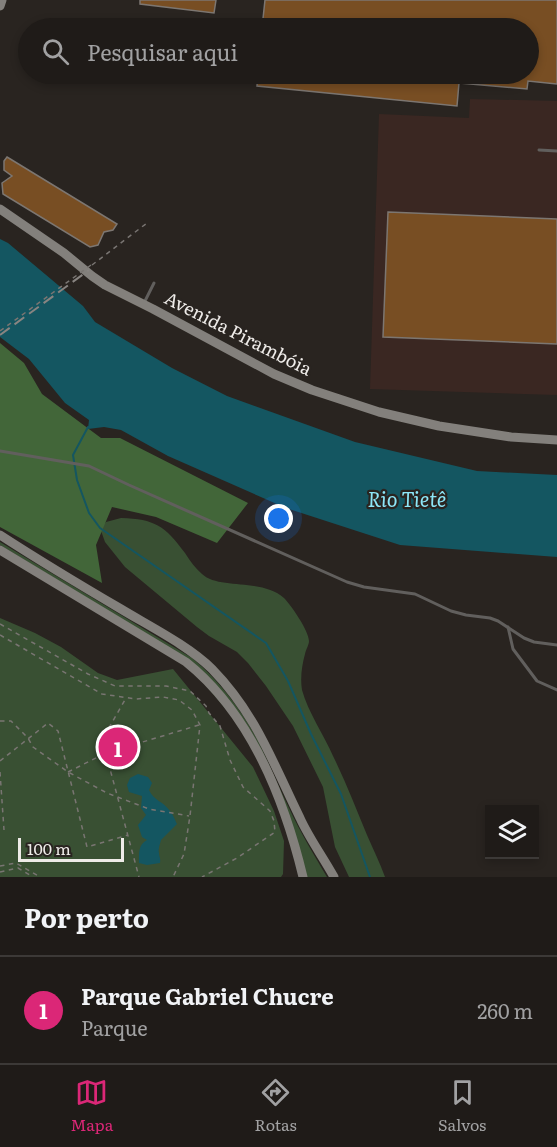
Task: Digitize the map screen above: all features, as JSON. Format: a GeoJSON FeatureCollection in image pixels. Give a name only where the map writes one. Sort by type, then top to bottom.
{"type":"FeatureCollection","features":[{"type":"Feature","properties":{"kind":"main road"},"geometry":{"type":"LineString","coordinates":[[0,6],[2,0]]}},
{"type":"Feature","properties":{"kind":"main road","name":"Avenida Pirambóia"},"geometry":{"type":"LineString","coordinates":[[0,209],[64,253],[105,285],[274,374],[312,390],[379,412],[439,426],[511,437],[557,440]]}},
{"type":"Feature","properties":{"kind":"main road"},"geometry":{"type":"LineString","coordinates":[[0,535],[192,653],[212,669],[233,693],[256,727],[300,818],[334,877]]}},
{"type":"Feature","properties":{"kind":"main road"},"geometry":{"type":"LineString","coordinates":[[0,549],[186,662],[212,685],[256,748],[286,815],[303,877]]}},
{"type":"Feature","properties":{"kind":"lane"},"geometry":{"type":"LineString","coordinates":[[539,150],[557,151]]}},
{"type":"Feature","properties":{"kind":"lane"},"geometry":{"type":"LineString","coordinates":[[143,304],[154,283]]}},
{"type":"Feature","properties":{"kind":"lane"},"geometry":{"type":"LineString","coordinates":[[0,451],[80,464],[99,470],[348,582],[364,587],[415,594],[465,615],[490,618],[534,642],[557,645]]}},
{"type":"Feature","properties":{"kind":"lane"},"geometry":{"type":"LineString","coordinates":[[508,627],[513,649],[537,681],[557,690]]}},
{"type":"Feature","properties":{"kind":"path"},"geometry":{"type":"LineString","coordinates":[[0,331],[147,223]]}},
{"type":"Feature","properties":{"kind":"path"},"geometry":{"type":"LineString","coordinates":[[0,624],[88,674],[115,686],[181,688],[190,691],[206,706],[219,726],[230,760],[243,787],[270,811],[275,832],[237,858],[202,877]]}},
{"type":"Feature","properties":{"kind":"path"},"geometry":{"type":"LineString","coordinates":[[0,635],[102,694],[136,699],[163,697],[179,699],[192,710],[200,725],[184,854],[173,877]]}},
{"type":"Feature","properties":{"kind":"path"},"geometry":{"type":"LineString","coordinates":[[126,698],[102,741],[140,877]]}},
{"type":"Feature","properties":{"kind":"path"},"geometry":{"type":"LineString","coordinates":[[0,721],[11,721],[28,738],[33,747],[68,772],[107,793],[149,809],[189,816]]}},
{"type":"Feature","properties":{"kind":"path"},"geometry":{"type":"LineString","coordinates":[[0,761],[48,723],[58,731],[87,847],[128,835]]}},
{"type":"Feature","properties":{"kind":"path"},"geometry":{"type":"LineString","coordinates":[[68,772],[106,754],[200,725]]}},
{"type":"Feature","properties":{"kind":"path"},"geometry":{"type":"LineString","coordinates":[[0,772],[4,830]]}},
{"type":"Feature","properties":{"kind":"path"},"geometry":{"type":"LineString","coordinates":[[0,866],[16,863],[40,877]]}},
{"type":"Feature","properties":{"kind":"path"},"geometry":{"type":"LineString","coordinates":[[0,872],[18,868],[33,877]]}},
{"type":"Feature","properties":{"kind":"shaded area"},"geometry":{"type":"Polygon","coordinates":[[[470,99],[557,101],[557,395],[370,389],[379,114],[469,118],[470,99]]]}},
{"type":"Feature","properties":{"kind":"green space"},"geometry":{"type":"Polygon","coordinates":[[[0,343],[24,363],[42,394],[101,438],[120,438],[248,503],[217,543],[156,517],[112,507],[96,545],[102,583],[0,527],[0,343]]]}},
{"type":"Feature","properties":{"kind":"green space"},"geometry":{"type":"Polygon","coordinates":[[[121,518],[151,522],[165,530],[197,569],[210,579],[264,588],[284,598],[291,606],[303,625],[309,641],[302,672],[302,690],[385,877],[349,877],[335,847],[323,787],[293,726],[266,686],[237,652],[197,627],[125,567],[105,542],[100,528],[106,522],[121,518]]]}},
{"type":"Feature","properties":{"kind":"green space"},"geometry":{"type":"Polygon","coordinates":[[[0,542],[192,658],[212,677],[239,709],[260,745],[298,826],[327,877],[306,877],[258,747],[179,654],[0,545],[0,542]]]}},
{"type":"Feature","properties":{"kind":"green space"},"geometry":{"type":"Polygon","coordinates":[[[0,618],[35,633],[61,647],[98,673],[117,680],[173,669],[253,767],[274,811],[284,841],[281,877],[0,877],[0,618]]]}},
{"type":"Feature","properties":{"kind":"water","name":"Rio Tietê"},"geometry":{"type":"Polygon","coordinates":[[[0,239],[8,243],[83,306],[95,322],[172,368],[227,396],[355,442],[477,471],[557,475],[557,557],[400,545],[286,508],[168,456],[121,430],[104,427],[88,429],[89,420],[65,403],[29,359],[0,337],[0,239]]]}},
{"type":"Feature","properties":{"kind":"water"},"geometry":{"type":"Polygon","coordinates":[[[138,774],[148,777],[152,783],[149,790],[151,794],[167,808],[177,824],[161,840],[160,863],[147,865],[139,863],[141,847],[147,840],[142,837],[138,825],[146,815],[141,808],[142,796],[129,792],[127,785],[130,778],[138,774]]]}},
{"type":"Feature","properties":{"kind":"building"},"geometry":{"type":"Polygon","coordinates":[[[140,0],[216,0],[214,13],[140,4],[140,0]]]}},
{"type":"Feature","properties":{"kind":"building"},"geometry":{"type":"Polygon","coordinates":[[[265,0],[557,0],[557,84],[539,82],[539,18],[263,18],[265,0]]]}},
{"type":"Feature","properties":{"kind":"building"},"geometry":{"type":"Polygon","coordinates":[[[257,84],[459,84],[457,106],[257,86],[257,84]]]}},
{"type":"Feature","properties":{"kind":"building"},"geometry":{"type":"Polygon","coordinates":[[[470,84],[528,84],[527,89],[470,84]]]}},
{"type":"Feature","properties":{"kind":"building"},"geometry":{"type":"Polygon","coordinates":[[[7,157],[117,224],[113,230],[104,232],[98,245],[90,247],[3,194],[2,183],[12,176],[4,170],[4,161],[7,157]]]}},
{"type":"Feature","properties":{"kind":"building"},"geometry":{"type":"Polygon","coordinates":[[[388,212],[557,219],[557,344],[383,337],[388,212]]]}},
{"type":"Feature","properties":{"kind":"waterway"},"geometry":{"type":"LineString","coordinates":[[88,427],[73,455],[77,480],[89,513],[100,528],[266,643],[288,681],[341,794],[370,877]]}},
{"type":"Feature","properties":{"kind":"railway"},"geometry":{"type":"LineString","coordinates":[[0,335],[89,270]]}},
{"type":"Feature","properties":{"kind":"place","name":"Parque Gabriel Chucre"},"geometry":{"type":"Point","coordinates":[118,747]}}]}
